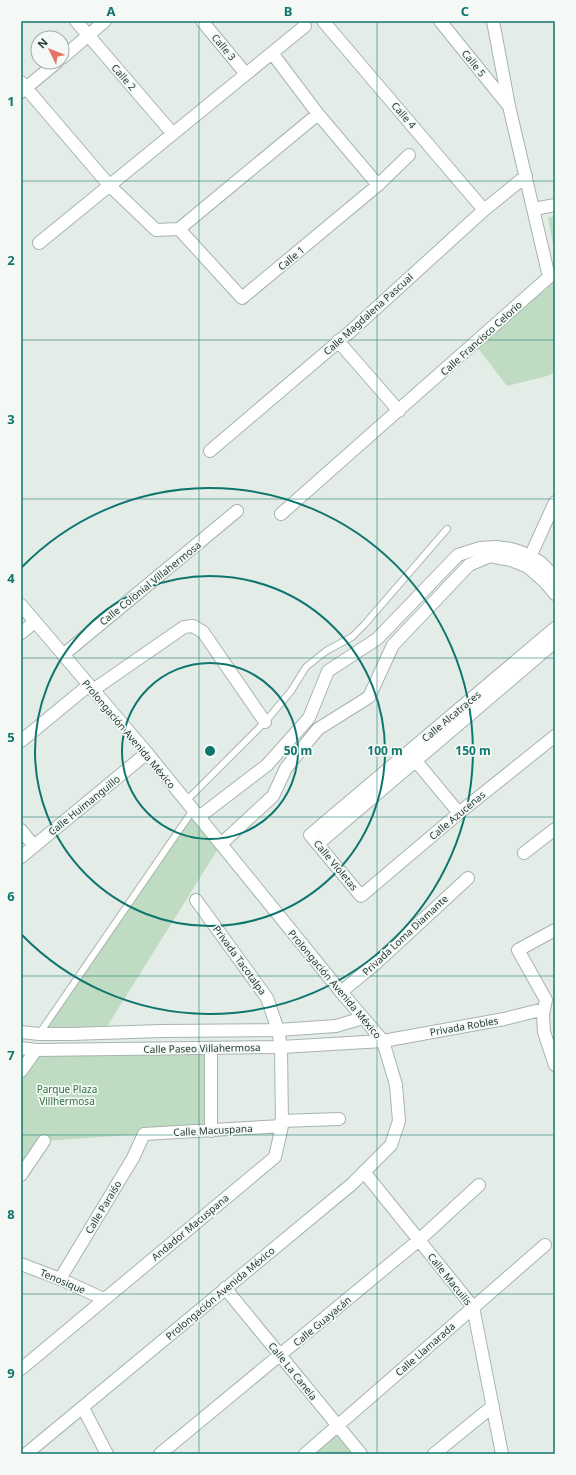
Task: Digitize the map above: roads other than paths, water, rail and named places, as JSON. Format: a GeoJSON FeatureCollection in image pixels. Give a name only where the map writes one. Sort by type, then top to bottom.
{"type":"FeatureCollection","features":[{"type":"Feature","properties":{"kind":"street","name":"Calle 2"},"geometry":{"type":"LineString","coordinates":[[76,21],[173,134]]}},
{"type":"Feature","properties":{"kind":"street"},"geometry":{"type":"LineString","coordinates":[[70,51],[105,21]]}},
{"type":"Feature","properties":{"kind":"street","name":"Calle 3"},"geometry":{"type":"LineString","coordinates":[[202,21],[246,74]]}},
{"type":"Feature","properties":{"kind":"street","name":"Calle 4"},"geometry":{"type":"LineString","coordinates":[[323,21],[484,210]]}},
{"type":"Feature","properties":{"kind":"street","name":"Calle 5"},"geometry":{"type":"LineString","coordinates":[[440,21],[509,106]]}},
{"type":"Feature","properties":{"kind":"street","name":"Calle Francisco Celorio"},"geometry":{"type":"LineString","coordinates":[[281,514],[549,277],[509,106],[493,21]]}},
{"type":"Feature","properties":{"kind":"street"},"geometry":{"type":"LineString","coordinates":[[39,243],[305,26]]}},
{"type":"Feature","properties":{"kind":"street"},"geometry":{"type":"LineString","coordinates":[[272,53],[318,114],[378,185]]}},
{"type":"Feature","properties":{"kind":"street"},"geometry":{"type":"LineString","coordinates":[[46,70],[23,87],[109,185],[156,230],[178,229],[318,114]]}},
{"type":"Feature","properties":{"kind":"street","name":"Calle 1"},"geometry":{"type":"LineString","coordinates":[[178,229],[242,298],[378,185],[409,155]]}},
{"type":"Feature","properties":{"kind":"street","name":"Calle Magdalena Pascual"},"geometry":{"type":"LineString","coordinates":[[210,451],[338,341],[484,210],[526,176]]}},
{"type":"Feature","properties":{"kind":"street"},"geometry":{"type":"LineString","coordinates":[[534,209],[555,205]]}},
{"type":"Feature","properties":{"kind":"street"},"geometry":{"type":"LineString","coordinates":[[338,341],[399,411]]}},
{"type":"Feature","properties":{"kind":"street"},"geometry":{"type":"LineString","coordinates":[[530,557],[555,502]]}},
{"type":"Feature","properties":{"kind":"street","name":"Calle Colonial Villahermosa"},"geometry":{"type":"LineString","coordinates":[[63,655],[238,511]]}},
{"type":"Feature","properties":{"kind":"street"},"geometry":{"type":"LineString","coordinates":[[193,809],[266,765],[309,718],[328,670],[377,639],[458,555],[480,548],[496,547],[511,549],[540,562],[555,577]]}},
{"type":"Feature","properties":{"kind":"street"},"geometry":{"type":"LineString","coordinates":[[221,844],[273,796],[286,768],[318,729],[369,697],[393,645],[469,565],[490,556],[510,560],[528,567],[545,582],[555,594]]}},
{"type":"Feature","properties":{"kind":"street","name":"Prolongación Avenida México"},"geometry":{"type":"LineString","coordinates":[[21,605],[147,753],[341,992],[383,1041],[396,1085],[398,1121],[391,1145],[352,1184],[26,1454]]}},
{"type":"Feature","properties":{"kind":"street"},"geometry":{"type":"LineString","coordinates":[[21,633],[35,622]]}},
{"type":"Feature","properties":{"kind":"street"},"geometry":{"type":"LineString","coordinates":[[21,741],[91,688],[184,627],[193,626],[203,632],[265,722]]}},
{"type":"Feature","properties":{"kind":"street","name":"Calle Alcatraces"},"geometry":{"type":"LineString","coordinates":[[314,839],[412,756],[555,628]]}},
{"type":"Feature","properties":{"kind":"street","name":"Calle Alcatraces"},"geometry":{"type":"LineString","coordinates":[[412,756],[555,642]]}},
{"type":"Feature","properties":{"kind":"street","name":"Calle Azucenas"},"geometry":{"type":"LineString","coordinates":[[361,896],[459,813],[555,736]]}},
{"type":"Feature","properties":{"kind":"street","name":"Calle Huimanguillo"},"geometry":{"type":"LineString","coordinates":[[21,857],[147,753]]}},
{"type":"Feature","properties":{"kind":"street"},"geometry":{"type":"LineString","coordinates":[[412,756],[459,813]]}},
{"type":"Feature","properties":{"kind":"street"},"geometry":{"type":"LineString","coordinates":[[524,853],[555,829]]}},
{"type":"Feature","properties":{"kind":"street"},"geometry":{"type":"LineString","coordinates":[[21,830],[34,846]]}},
{"type":"Feature","properties":{"kind":"street","name":"Calle Violetas"},"geometry":{"type":"LineString","coordinates":[[314,839],[361,896]]}},
{"type":"Feature","properties":{"kind":"street","name":"Privada Loma Diamante"},"geometry":{"type":"LineString","coordinates":[[341,992],[375,964],[468,878]]}},
{"type":"Feature","properties":{"kind":"street","name":"Privada Tacotalpa"},"geometry":{"type":"LineString","coordinates":[[196,900],[268,998],[278,1030],[281,1047]]}},
{"type":"Feature","properties":{"kind":"street"},"geometry":{"type":"LineString","coordinates":[[555,930],[518,950],[546,1000],[544,1009],[544,1032],[555,1065]]}},
{"type":"Feature","properties":{"kind":"street","name":"Privada Robles"},"geometry":{"type":"LineString","coordinates":[[383,1041],[504,1019],[544,1009]]}},
{"type":"Feature","properties":{"kind":"street","name":"Calle Paseo Villahermosa"},"geometry":{"type":"LineString","coordinates":[[21,1032],[39,1034],[71,1034],[161,1031],[278,1030],[336,1026],[363,1018]]}},
{"type":"Feature","properties":{"kind":"street"},"geometry":{"type":"LineString","coordinates":[[71,1034],[71,1050]]}},
{"type":"Feature","properties":{"kind":"street","name":"Calle Paseo Villahermosa"},"geometry":{"type":"LineString","coordinates":[[21,1048],[36,1050],[71,1050],[281,1047],[383,1041]]}},
{"type":"Feature","properties":{"kind":"street","name":"Andador Macuspana"},"geometry":{"type":"LineString","coordinates":[[21,1369],[275,1157],[282,1124],[281,1047]]}},
{"type":"Feature","properties":{"kind":"street"},"geometry":{"type":"LineString","coordinates":[[211,1048],[211,1131]]}},
{"type":"Feature","properties":{"kind":"street"},"geometry":{"type":"LineString","coordinates":[[21,1071],[36,1050]]}},
{"type":"Feature","properties":{"kind":"street","name":"Calle Macuspana"},"geometry":{"type":"LineString","coordinates":[[144,1134],[211,1131],[339,1119]]}},
{"type":"Feature","properties":{"kind":"street","name":"Calle Paraiśo"},"geometry":{"type":"LineString","coordinates":[[60,1279],[133,1158],[144,1134]]}},
{"type":"Feature","properties":{"kind":"street"},"geometry":{"type":"LineString","coordinates":[[21,1175],[44,1141]]}},
{"type":"Feature","properties":{"kind":"street","name":"Calle Macuilis"},"geometry":{"type":"LineString","coordinates":[[364,1172],[473,1307],[502,1454]]}},
{"type":"Feature","properties":{"kind":"street","name":"Calle Guayacán"},"geometry":{"type":"LineString","coordinates":[[160,1454],[419,1240],[479,1184]]}},
{"type":"Feature","properties":{"kind":"street","name":"Calle Llamarada"},"geometry":{"type":"LineString","coordinates":[[305,1454],[545,1245]]}},
{"type":"Feature","properties":{"kind":"street","name":"Tenosique"},"geometry":{"type":"LineString","coordinates":[[21,1264],[60,1279],[104,1299]]}},
{"type":"Feature","properties":{"kind":"street","name":"Calle La Canela"},"geometry":{"type":"LineString","coordinates":[[225,1288],[361,1454]]}},
{"type":"Feature","properties":{"kind":"street"},"geometry":{"type":"LineString","coordinates":[[434,1454],[492,1406]]}},
{"type":"Feature","properties":{"kind":"street"},"geometry":{"type":"LineString","coordinates":[[83,1408],[107,1454]]}},
{"type":"Feature","properties":{"kind":"lane"},"geometry":{"type":"LineString","coordinates":[[39,1034],[193,809],[291,691],[306,667],[326,651],[352,637],[448,529]]}},
{"type":"Feature","properties":{"kind":"park label","name":"Parque Plaza Villhermosa"},"geometry":{"type":"Point","coordinates":[67,1094]}}]}
